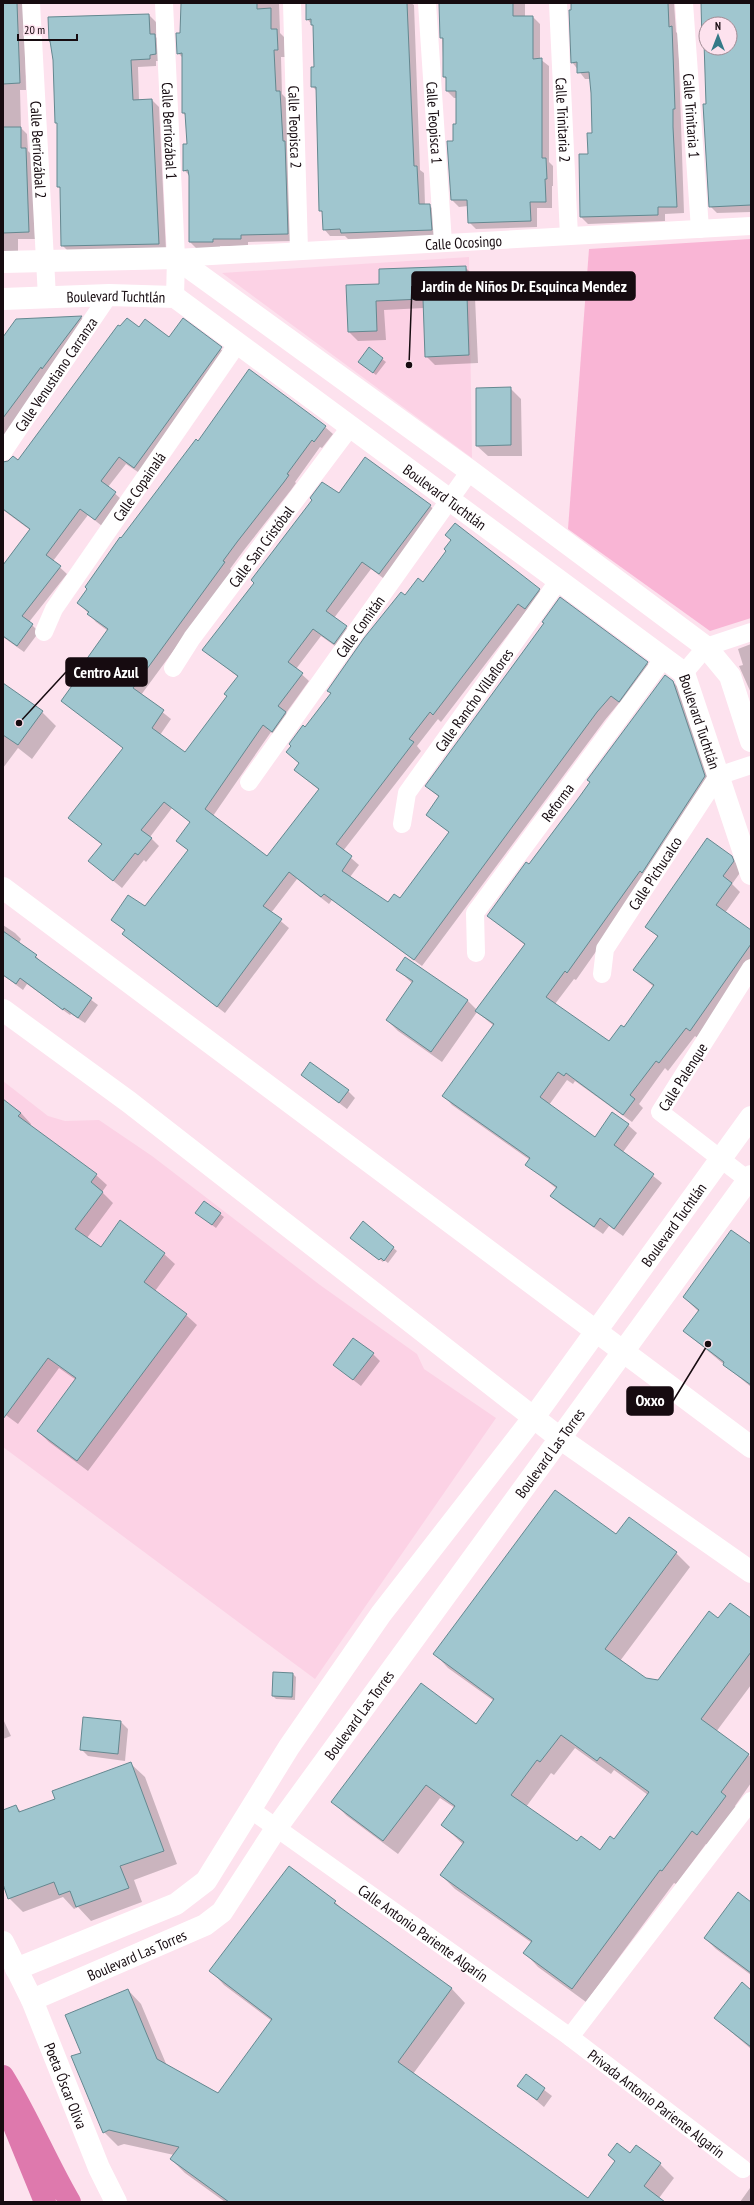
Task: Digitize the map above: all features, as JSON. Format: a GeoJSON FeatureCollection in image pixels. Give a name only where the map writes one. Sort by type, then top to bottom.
{"type":"FeatureCollection","features":[{"type":"Feature","properties":{"kind":"highway"},"geometry":{"type":"LineString","coordinates":[[3,2076],[24,2109],[49,2166],[70,2202]]}},
{"type":"Feature","properties":{"kind":"highway"},"geometry":{"type":"LineString","coordinates":[[3,2099],[45,2202]]}},
{"type":"Feature","properties":{"kind":"street","name":"Calle Berriozábal 2"},"geometry":{"type":"LineString","coordinates":[[31,3],[47,297]]}},
{"type":"Feature","properties":{"kind":"street","name":"Calle Berriozábal 1"},"geometry":{"type":"LineString","coordinates":[[164,3],[176,258],[175,297]]}},
{"type":"Feature","properties":{"kind":"street","name":"Calle Teopisca 2"},"geometry":{"type":"LineString","coordinates":[[292,3],[299,251]]}},
{"type":"Feature","properties":{"kind":"street","name":"Calle Teopisca 1"},"geometry":{"type":"LineString","coordinates":[[427,3],[443,243]]}},
{"type":"Feature","properties":{"kind":"street","name":"Calle Trinitaria 2"},"geometry":{"type":"LineString","coordinates":[[558,3],[569,236]]}},
{"type":"Feature","properties":{"kind":"street","name":"Calle Trinitaria 1"},"geometry":{"type":"LineString","coordinates":[[684,3],[700,229]]}},
{"type":"Feature","properties":{"kind":"street","name":"Calle Ocosingo"},"geometry":{"type":"LineString","coordinates":[[176,258],[751,226]]}},
{"type":"Feature","properties":{"kind":"street"},"geometry":{"type":"LineString","coordinates":[[3,262],[176,258],[470,472],[706,647],[730,676],[751,741]]}},
{"type":"Feature","properties":{"kind":"street","name":"Boulevard Tuchtlán"},"geometry":{"type":"LineString","coordinates":[[3,299],[109,296],[175,297],[684,673],[751,874]]}},
{"type":"Feature","properties":{"kind":"street","name":"Calle Venustiano Carranza"},"geometry":{"type":"LineString","coordinates":[[3,452],[109,296]]}},
{"type":"Feature","properties":{"kind":"street","name":"Calle Copainalá"},"geometry":{"type":"LineString","coordinates":[[44,632],[54,609],[238,343]]}},
{"type":"Feature","properties":{"kind":"street","name":"Calle San Cristóbal"},"geometry":{"type":"LineString","coordinates":[[173,668],[192,638],[351,426]]}},
{"type":"Feature","properties":{"kind":"street","name":"Calle Comitán"},"geometry":{"type":"LineString","coordinates":[[249,782],[449,499],[470,472]]}},
{"type":"Feature","properties":{"kind":"street","name":"Calle Rancho Villaflores"},"geometry":{"type":"LineString","coordinates":[[402,824],[407,793],[559,580]]}},
{"type":"Feature","properties":{"kind":"street"},"geometry":{"type":"LineString","coordinates":[[684,673],[706,647],[751,632]]}},
{"type":"Feature","properties":{"kind":"street","name":"Reforma"},"geometry":{"type":"LineString","coordinates":[[476,953],[475,912],[664,658]]}},
{"type":"Feature","properties":{"kind":"street"},"geometry":{"type":"LineString","coordinates":[[718,776],[751,765]]}},
{"type":"Feature","properties":{"kind":"street","name":"Calle Pichucalco"},"geometry":{"type":"LineString","coordinates":[[602,974],[605,949],[718,776]]}},
{"type":"Feature","properties":{"kind":"street"},"geometry":{"type":"LineString","coordinates":[[3,888],[751,1447]]}},
{"type":"Feature","properties":{"kind":"street","name":"Calle Palenque"},"geometry":{"type":"LineString","coordinates":[[749,1178],[721,1159],[660,1112],[751,968]]}},
{"type":"Feature","properties":{"kind":"street"},"geometry":{"type":"LineString","coordinates":[[3,1010],[129,1102],[168,1135],[561,1439],[751,1572]]}},
{"type":"Feature","properties":{"kind":"street","name":"Boulevard Tuchtlán"},"geometry":{"type":"LineString","coordinates":[[595,1331],[751,1117]]}},
{"type":"Feature","properties":{"kind":"street"},"geometry":{"type":"LineString","coordinates":[[623,1351],[749,1178]]}},
{"type":"Feature","properties":{"kind":"street","name":"Boulevard Las Torres"},"geometry":{"type":"LineString","coordinates":[[16,1969],[176,1904],[206,1881],[289,1747],[382,1614],[534,1417],[595,1331]]}},
{"type":"Feature","properties":{"kind":"street","name":"Boulevard Las Torres"},"geometry":{"type":"LineString","coordinates":[[32,2000],[205,1925],[222,1912],[277,1827],[561,1439],[623,1351]]}},
{"type":"Feature","properties":{"kind":"street"},"geometry":{"type":"LineString","coordinates":[[570,2037],[751,1801]]}},
{"type":"Feature","properties":{"kind":"street","name":"Calle Antonio Pariente Algarín"},"geometry":{"type":"LineString","coordinates":[[250,1809],[570,2037]]}},
{"type":"Feature","properties":{"kind":"street","name":"Poeta Óscar Oliva"},"geometry":{"type":"LineString","coordinates":[[3,1942],[32,2000],[99,2168],[116,2202]]}},
{"type":"Feature","properties":{"kind":"street","name":"Privada Antonio Pariente Algarín"},"geometry":{"type":"LineString","coordinates":[[570,2037],[743,2168]]}},
{"type":"Feature","properties":{"kind":"shaded area"},"geometry":{"type":"Polygon","coordinates":[[[751,239],[751,618],[710,631],[568,529],[589,249],[751,239]]]}},
{"type":"Feature","properties":{"kind":"shaded area"},"geometry":{"type":"Polygon","coordinates":[[[469,257],[472,458],[222,273],[469,257]]]}},
{"type":"Feature","properties":{"kind":"shaded area"},"geometry":{"type":"Polygon","coordinates":[[[3,1081],[48,1116],[65,1121],[99,1120],[152,1156],[320,1285],[417,1354],[424,1369],[496,1418],[315,1679],[3,1447],[3,1081]]]}},
{"type":"Feature","properties":{"kind":"building"},"geometry":{"type":"Polygon","coordinates":[[[3,3],[17,3],[20,83],[3,84],[3,3]]]}},
{"type":"Feature","properties":{"kind":"building"},"geometry":{"type":"Polygon","coordinates":[[[181,3],[257,3],[257,9],[271,8],[271,29],[277,29],[278,50],[274,50],[276,91],[280,91],[283,141],[285,141],[288,234],[241,235],[241,239],[213,239],[213,242],[189,242],[189,176],[188,170],[183,171],[183,144],[187,144],[185,113],[182,113],[182,53],[177,54],[176,33],[180,33],[181,3]]]}},
{"type":"Feature","properties":{"kind":"building"},"geometry":{"type":"Polygon","coordinates":[[[306,3],[407,3],[414,166],[417,166],[419,204],[430,204],[432,230],[341,233],[340,229],[323,230],[322,211],[319,211],[316,87],[311,87],[311,67],[314,67],[313,25],[311,25],[311,19],[306,20],[306,3]]]}},
{"type":"Feature","properties":{"kind":"building"},"geometry":{"type":"Polygon","coordinates":[[[439,3],[513,3],[513,16],[533,16],[533,59],[542,58],[542,158],[546,158],[547,179],[545,179],[546,202],[530,202],[531,221],[468,223],[467,200],[451,200],[447,141],[453,141],[453,124],[456,124],[456,91],[446,91],[446,77],[443,77],[443,38],[440,38],[439,3]]]}},
{"type":"Feature","properties":{"kind":"building"},"geometry":{"type":"Polygon","coordinates":[[[571,3],[668,3],[669,27],[672,26],[675,109],[673,109],[673,127],[677,207],[658,207],[658,215],[580,217],[579,154],[588,154],[587,133],[592,133],[591,93],[589,72],[577,73],[577,62],[571,63],[569,10],[571,10],[571,3]]]}},
{"type":"Feature","properties":{"kind":"building"},"geometry":{"type":"Polygon","coordinates":[[[701,3],[751,3],[751,205],[709,207],[703,104],[706,104],[704,56],[738,56],[738,16],[701,16],[701,3]]]}},
{"type":"Feature","properties":{"kind":"building"},"geometry":{"type":"Polygon","coordinates":[[[149,14],[150,34],[155,34],[156,54],[150,55],[150,59],[131,60],[133,100],[152,99],[159,244],[61,246],[60,187],[57,187],[57,123],[55,123],[53,60],[49,41],[48,17],[149,14]]]}},
{"type":"Feature","properties":{"kind":"building"},"geometry":{"type":"Polygon","coordinates":[[[3,127],[21,127],[21,148],[26,148],[29,232],[3,233],[3,127]]]}},
{"type":"Feature","properties":{"kind":"building"},"geometry":{"type":"Polygon","coordinates":[[[466,266],[469,355],[425,357],[423,299],[376,301],[377,331],[348,332],[346,285],[379,284],[379,269],[466,266]]]}},
{"type":"Feature","properties":{"kind":"building"},"geometry":{"type":"Polygon","coordinates":[[[82,316],[3,418],[3,337],[16,319],[82,316]]]}},
{"type":"Feature","properties":{"kind":"building"},"geometry":{"type":"Polygon","coordinates":[[[127,318],[139,327],[145,319],[169,337],[183,318],[222,347],[134,468],[119,457],[101,481],[116,492],[95,520],[80,509],[46,555],[61,566],[22,616],[33,624],[17,646],[3,636],[3,565],[30,529],[3,509],[3,462],[8,461],[13,456],[18,460],[118,325],[120,326],[127,318]]]}},
{"type":"Feature","properties":{"kind":"building"},"geometry":{"type":"Polygon","coordinates":[[[369,347],[383,358],[373,373],[358,362],[369,347]]]}},
{"type":"Feature","properties":{"kind":"building"},"geometry":{"type":"Polygon","coordinates":[[[249,369],[326,426],[314,442],[312,440],[287,474],[289,475],[284,482],[223,561],[225,562],[133,688],[164,710],[152,728],[185,752],[227,696],[224,694],[238,676],[202,650],[254,583],[251,580],[312,500],[310,498],[322,482],[339,493],[365,457],[431,505],[379,574],[362,562],[326,611],[347,626],[334,644],[313,629],[288,662],[303,673],[278,706],[286,712],[272,732],[263,725],[205,809],[267,856],[319,789],[294,770],[299,763],[286,752],[291,746],[289,744],[303,725],[305,727],[331,693],[327,691],[364,638],[401,592],[405,595],[418,578],[423,582],[446,551],[444,549],[451,540],[445,535],[455,523],[540,589],[525,609],[518,604],[433,715],[430,712],[409,739],[414,742],[336,844],[352,856],[342,871],[388,902],[394,894],[400,898],[449,832],[426,815],[439,796],[425,786],[544,623],[542,622],[560,597],[648,662],[619,702],[611,696],[597,712],[414,960],[324,894],[321,897],[289,872],[263,906],[282,919],[217,1007],[122,934],[125,930],[111,920],[128,895],[145,906],[188,850],[176,841],[190,822],[164,802],[141,830],[152,838],[138,855],[135,853],[113,881],[88,861],[102,844],[68,818],[123,748],[61,701],[84,669],[81,667],[108,629],[87,614],[89,612],[77,603],[87,589],[85,587],[120,537],[121,538],[196,439],[198,441],[249,369]]]}},
{"type":"Feature","properties":{"kind":"building"},"geometry":{"type":"Polygon","coordinates":[[[511,387],[511,445],[476,446],[476,388],[511,387]]]}},
{"type":"Feature","properties":{"kind":"building"},"geometry":{"type":"Polygon","coordinates":[[[665,675],[673,681],[705,776],[642,873],[640,871],[567,973],[565,971],[546,997],[609,1041],[621,1025],[624,1027],[654,985],[633,970],[658,936],[645,927],[707,838],[732,856],[734,861],[723,876],[732,883],[716,905],[751,930],[751,944],[690,1031],[686,1028],[659,1063],[656,1061],[630,1095],[635,1099],[623,1115],[566,1073],[564,1076],[558,1072],[540,1097],[595,1137],[612,1112],[629,1124],[614,1145],[654,1174],[614,1229],[600,1218],[594,1227],[550,1196],[557,1187],[525,1165],[530,1158],[442,1096],[494,1024],[475,1011],[525,944],[487,916],[526,862],[529,864],[580,796],[590,782],[587,780],[665,675]]]}},
{"type":"Feature","properties":{"kind":"building"},"geometry":{"type":"Polygon","coordinates":[[[3,683],[43,711],[18,745],[3,735],[3,683]]]}},
{"type":"Feature","properties":{"kind":"building"},"geometry":{"type":"Polygon","coordinates":[[[3,931],[37,955],[35,957],[92,998],[78,1018],[64,1008],[63,1010],[20,978],[16,984],[3,975],[3,931]]]}},
{"type":"Feature","properties":{"kind":"building"},"geometry":{"type":"Polygon","coordinates":[[[405,957],[468,1000],[431,1052],[386,1020],[413,981],[396,970],[405,957]]]}},
{"type":"Feature","properties":{"kind":"building"},"geometry":{"type":"Polygon","coordinates":[[[310,1062],[349,1090],[339,1103],[301,1075],[310,1062]]]}},
{"type":"Feature","properties":{"kind":"building"},"geometry":{"type":"Polygon","coordinates":[[[3,1099],[21,1113],[18,1116],[97,1174],[91,1182],[103,1192],[75,1229],[101,1247],[120,1220],[165,1253],[144,1282],[187,1314],[77,1461],[37,1431],[76,1378],[48,1358],[3,1419],[3,1099]]]}},
{"type":"Feature","properties":{"kind":"building"},"geometry":{"type":"Polygon","coordinates":[[[204,1201],[221,1213],[212,1225],[195,1213],[204,1201]]]}},
{"type":"Feature","properties":{"kind":"building"},"geometry":{"type":"Polygon","coordinates":[[[363,1221],[394,1247],[384,1261],[381,1258],[379,1260],[350,1238],[363,1221]]]}},
{"type":"Feature","properties":{"kind":"building"},"geometry":{"type":"Polygon","coordinates":[[[731,1230],[751,1244],[751,1385],[723,1365],[724,1362],[683,1331],[699,1310],[683,1297],[731,1230]]]}},
{"type":"Feature","properties":{"kind":"building"},"geometry":{"type":"Polygon","coordinates":[[[353,1338],[374,1353],[353,1380],[333,1365],[353,1338]]]}},
{"type":"Feature","properties":{"kind":"building"},"geometry":{"type":"Polygon","coordinates":[[[555,1490],[616,1534],[629,1517],[677,1552],[605,1649],[646,1678],[658,1680],[709,1611],[718,1618],[730,1603],[751,1618],[751,1652],[701,1719],[749,1754],[721,1792],[726,1796],[697,1835],[692,1831],[662,1871],[660,1870],[572,1989],[523,1953],[532,1941],[440,1875],[464,1842],[441,1825],[455,1806],[426,1785],[383,1841],[331,1802],[421,1683],[476,1724],[494,1699],[433,1654],[555,1490]],[[561,1735],[540,1762],[537,1760],[511,1795],[577,1841],[581,1836],[600,1850],[610,1836],[614,1839],[649,1792],[600,1757],[597,1761],[561,1735]]]}},
{"type":"Feature","properties":{"kind":"building"},"geometry":{"type":"Polygon","coordinates":[[[273,1672],[293,1673],[292,1697],[272,1696],[273,1672]]]}},
{"type":"Feature","properties":{"kind":"building"},"geometry":{"type":"Polygon","coordinates":[[[83,1717],[121,1721],[118,1754],[80,1750],[83,1717]]]}},
{"type":"Feature","properties":{"kind":"building"},"geometry":{"type":"Polygon","coordinates":[[[131,1762],[164,1851],[120,1866],[129,1888],[76,1907],[70,1891],[59,1895],[54,1882],[8,1899],[3,1884],[3,1810],[16,1805],[19,1812],[55,1799],[52,1791],[131,1762]]]}},
{"type":"Feature","properties":{"kind":"building"},"geometry":{"type":"Polygon","coordinates":[[[289,1866],[336,1901],[334,1903],[452,1988],[398,2062],[588,2198],[615,2161],[608,2155],[617,2143],[630,2153],[636,2145],[661,2163],[644,2186],[665,2202],[229,2202],[170,2159],[179,2147],[109,2130],[103,2133],[71,2056],[81,2053],[65,2015],[128,1989],[157,2059],[218,2093],[272,2019],[209,1971],[289,1866]]]}},
{"type":"Feature","properties":{"kind":"building"},"geometry":{"type":"Polygon","coordinates":[[[738,1892],[751,1902],[751,1973],[704,1938],[738,1892]]]}},
{"type":"Feature","properties":{"kind":"building"},"geometry":{"type":"Polygon","coordinates":[[[742,1982],[751,1990],[751,2047],[714,2018],[742,1982]]]}},
{"type":"Feature","properties":{"kind":"building"},"geometry":{"type":"Polygon","coordinates":[[[526,2074],[545,2088],[537,2100],[517,2086],[526,2074]]]}},
{"type":"Feature","properties":{"kind":"place","name":"Jardin de Niños Dr. Esquinca Mendez"},"geometry":{"type":"Point","coordinates":[409,365]}},
{"type":"Feature","properties":{"kind":"place","name":"Centro Azul"},"geometry":{"type":"Point","coordinates":[19,723]}},
{"type":"Feature","properties":{"kind":"place","name":"Oxxo"},"geometry":{"type":"Point","coordinates":[708,1344]}}]}
